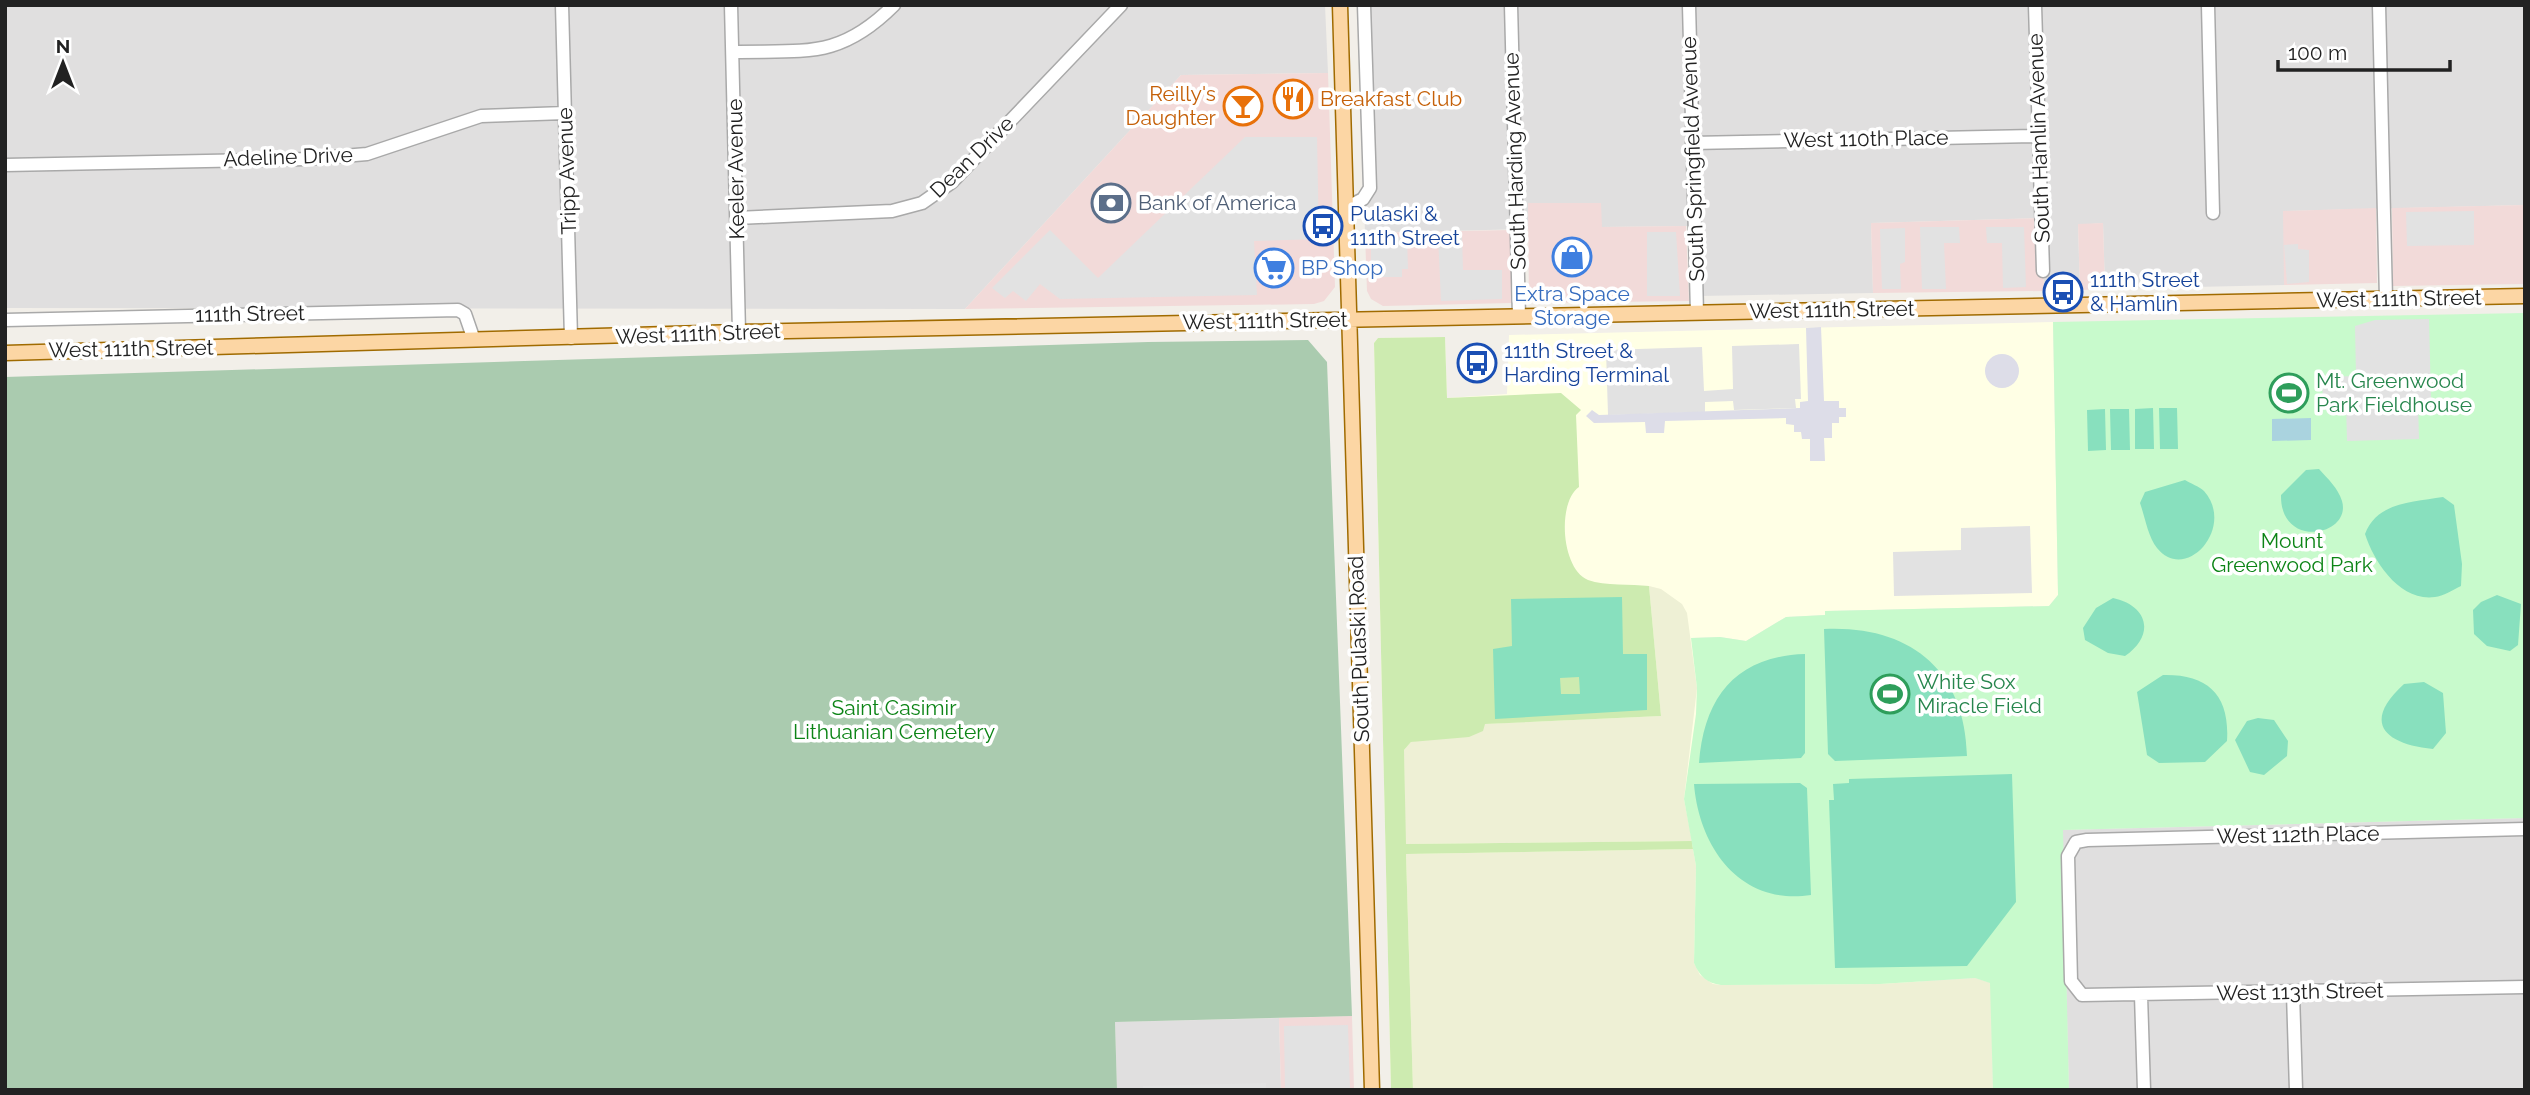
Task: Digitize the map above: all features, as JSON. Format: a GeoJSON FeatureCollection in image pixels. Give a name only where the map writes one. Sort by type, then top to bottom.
{"type":"FeatureCollection","features":[{"type":"Feature","properties":{"kind":"main road","name":"South Pulaski Road"},"geometry":{"type":"LineString","coordinates":[[1340,5],[1372,1090]]}},
{"type":"Feature","properties":{"kind":"main road","name":"West 111th Street"},"geometry":{"type":"LineString","coordinates":[[5,353],[739,332],[2525,296]]}},
{"type":"Feature","properties":{"kind":"street","name":"Tripp Avenue"},"geometry":{"type":"LineString","coordinates":[[562,5],[571,338]]}},
{"type":"Feature","properties":{"kind":"street","name":"Keeler Avenue"},"geometry":{"type":"LineString","coordinates":[[731,5],[739,332]]}},
{"type":"Feature","properties":{"kind":"street"},"geometry":{"type":"LineString","coordinates":[[733,52],[830,48],[860,36],[894,5]]}},
{"type":"Feature","properties":{"kind":"street","name":"Dean Drive"},"geometry":{"type":"LineString","coordinates":[[737,218],[877,213],[922,203],[952,182],[1121,5]]}},
{"type":"Feature","properties":{"kind":"street"},"geometry":{"type":"LineString","coordinates":[[1346,208],[1363,199],[1370,188],[1364,5]]}},
{"type":"Feature","properties":{"kind":"street","name":"South Harding Avenue"},"geometry":{"type":"LineString","coordinates":[[1511,5],[1520,316]]}},
{"type":"Feature","properties":{"kind":"street","name":"South Springfield Avenue"},"geometry":{"type":"LineString","coordinates":[[1689,5],[1697,313]]}},
{"type":"Feature","properties":{"kind":"street","name":"South Hamlin Avenue"},"geometry":{"type":"LineString","coordinates":[[2035,5],[2043,271]]}},
{"type":"Feature","properties":{"kind":"street"},"geometry":{"type":"LineString","coordinates":[[2208,5],[2213,213]]}},
{"type":"Feature","properties":{"kind":"street"},"geometry":{"type":"LineString","coordinates":[[2379,5],[2386,299]]}},
{"type":"Feature","properties":{"kind":"street","name":"Adeline Drive"},"geometry":{"type":"LineString","coordinates":[[5,165],[307,159],[367,154],[481,116],[565,113]]}},
{"type":"Feature","properties":{"kind":"street","name":"West 110th Place"},"geometry":{"type":"LineString","coordinates":[[1692,143],[2039,136]]}},
{"type":"Feature","properties":{"kind":"street","name":"111th Street"},"geometry":{"type":"LineString","coordinates":[[5,320],[458,310],[465,314],[474,340]]}},
{"type":"Feature","properties":{"kind":"street","name":"West 112th Place"},"geometry":{"type":"LineString","coordinates":[[2076,991],[2071,981],[2068,856],[2073,845],[2087,840],[2525,829]]}},
{"type":"Feature","properties":{"kind":"street","name":"West 113th Street"},"geometry":{"type":"LineString","coordinates":[[2076,991],[2088,996],[2525,986]]}},
{"type":"Feature","properties":{"kind":"street"},"geometry":{"type":"LineString","coordinates":[[2293,993],[2296,1090]]}},
{"type":"Feature","properties":{"kind":"street"},"geometry":{"type":"LineString","coordinates":[[2141,995],[2144,1090]]}},
{"type":"Feature","properties":{"kind":"shaded area"},"geometry":{"type":"Polygon","coordinates":[[[5,5],[1325,5],[1328,73],[1181,75],[965,309],[5,308],[5,5]]]}},
{"type":"Feature","properties":{"kind":"shaded area"},"geometry":{"type":"Polygon","coordinates":[[[1357,5],[2525,5],[2525,205],[2284,211],[2284,285],[2105,289],[2103,223],[2078,225],[2080,290],[2044,291],[2042,218],[1871,223],[1873,293],[1699,296],[1696,226],[1601,227],[1601,204],[1528,203],[1529,229],[1365,233],[1357,5]]]}},
{"type":"Feature","properties":{"kind":"shaded area"},"geometry":{"type":"Polygon","coordinates":[[[1328,73],[1335,287],[1324,301],[1314,304],[965,309],[1181,75],[1328,73]]]}},
{"type":"Feature","properties":{"kind":"shaded area"},"geometry":{"type":"Polygon","coordinates":[[[1245,137],[1317,137],[1319,239],[1254,241],[1257,295],[1060,299],[1040,284],[1026,301],[1013,291],[1005,298],[992,288],[1050,230],[1098,278],[1245,137]]]}},
{"type":"Feature","properties":{"kind":"shaded area"},"geometry":{"type":"Polygon","coordinates":[[[1528,203],[1601,203],[1602,227],[1686,226],[1689,301],[1529,303],[1528,203]]]}},
{"type":"Feature","properties":{"kind":"shaded area"},"geometry":{"type":"Polygon","coordinates":[[[2525,205],[2525,284],[2393,286],[2392,208],[2525,205]]]}},
{"type":"Feature","properties":{"kind":"shaded area"},"geometry":{"type":"Polygon","coordinates":[[[2376,208],[2377,283],[2284,285],[2283,211],[2376,208]]]}},
{"type":"Feature","properties":{"kind":"shaded area"},"geometry":{"type":"Polygon","coordinates":[[[2474,211],[2474,245],[2407,246],[2406,212],[2474,211]]]}},
{"type":"Feature","properties":{"kind":"shaded area"},"geometry":{"type":"Polygon","coordinates":[[[2042,218],[2044,291],[1873,293],[1871,223],[2042,218]]]}},
{"type":"Feature","properties":{"kind":"shaded area"},"geometry":{"type":"Polygon","coordinates":[[[2103,223],[2105,289],[2080,290],[2078,224],[2103,223]]]}},
{"type":"Feature","properties":{"kind":"shaded area"},"geometry":{"type":"Polygon","coordinates":[[[1920,227],[1959,227],[1960,243],[1944,243],[1946,289],[1922,289],[1920,227]]]}},
{"type":"Feature","properties":{"kind":"shaded area"},"geometry":{"type":"Polygon","coordinates":[[[1986,227],[2024,227],[2026,287],[2003,288],[2002,243],[1987,243],[1986,227]]]}},
{"type":"Feature","properties":{"kind":"shaded area"},"geometry":{"type":"Polygon","coordinates":[[[1905,228],[1905,262],[1900,264],[1901,289],[1882,289],[1880,229],[1905,228]]]}},
{"type":"Feature","properties":{"kind":"shaded area"},"geometry":{"type":"Polygon","coordinates":[[[1510,230],[1512,303],[1383,306],[1371,299],[1367,291],[1365,233],[1510,230]]]}},
{"type":"Feature","properties":{"kind":"shaded area"},"geometry":{"type":"Polygon","coordinates":[[[1647,232],[1676,232],[1680,296],[1647,296],[1647,232]]]}},
{"type":"Feature","properties":{"kind":"shaded area"},"geometry":{"type":"Polygon","coordinates":[[[1438,236],[1462,236],[1463,270],[1502,270],[1502,299],[1441,301],[1438,236]]]}},
{"type":"Feature","properties":{"kind":"shaded area"},"geometry":{"type":"Polygon","coordinates":[[[1407,237],[1408,269],[1402,269],[1402,277],[1371,277],[1371,238],[1407,237]]]}},
{"type":"Feature","properties":{"kind":"shaded area"},"geometry":{"type":"Polygon","coordinates":[[[2298,244],[2298,249],[2309,250],[2309,282],[2287,284],[2284,245],[2298,244]]]}},
{"type":"Feature","properties":{"kind":"shaded area"},"geometry":{"type":"Polygon","coordinates":[[[2429,319],[2431,400],[2418,401],[2419,439],[2347,441],[2346,404],[2323,404],[2322,377],[2356,376],[2355,326],[2375,320],[2429,319]]]}},
{"type":"Feature","properties":{"kind":"shaded area"},"geometry":{"type":"Polygon","coordinates":[[[2053,322],[2058,595],[2049,606],[1826,611],[1825,615],[1786,617],[1746,641],[1720,637],[1691,638],[1993,1090],[1391,1090],[1374,343],[1378,338],[1445,337],[1447,398],[1507,394],[1509,335],[2053,322]]]}},
{"type":"Feature","properties":{"kind":"shaded area"},"geometry":{"type":"Polygon","coordinates":[[[1821,327],[1824,401],[1839,401],[1839,408],[1846,408],[1846,417],[1839,417],[1839,423],[1832,423],[1832,438],[1824,438],[1825,461],[1810,461],[1810,439],[1802,439],[1801,432],[1794,432],[1794,425],[1786,424],[1786,418],[1665,421],[1664,433],[1646,433],[1645,422],[1594,423],[1586,416],[1592,410],[1599,415],[1800,408],[1800,402],[1808,401],[1806,328],[1821,327]]]}},
{"type":"Feature","properties":{"kind":"shaded area"},"geometry":{"type":"Polygon","coordinates":[[[1799,344],[1801,399],[1795,399],[1796,408],[1734,410],[1733,401],[1705,402],[1705,412],[1608,415],[1606,350],[1702,347],[1704,391],[1733,389],[1732,346],[1799,344]]]}},
{"type":"Feature","properties":{"kind":"shaded area"},"geometry":{"type":"Polygon","coordinates":[[[2002,354],[2014,359],[2019,371],[2014,383],[2002,388],[1990,383],[1985,371],[1990,359],[2002,354]]]}},
{"type":"Feature","properties":{"kind":"shaded area"},"geometry":{"type":"Polygon","coordinates":[[[2030,526],[2032,593],[1894,596],[1893,552],[1961,550],[1961,528],[2030,526]]]}},
{"type":"Feature","properties":{"kind":"shaded area"},"geometry":{"type":"Polygon","coordinates":[[[1649,586],[1661,589],[1682,604],[1687,613],[1697,688],[1684,799],[1692,841],[1405,844],[1404,750],[1411,742],[1484,724],[1661,716],[1649,586]]]}},
{"type":"Feature","properties":{"kind":"shaded area"},"geometry":{"type":"Polygon","coordinates":[[[2525,818],[2525,1090],[2069,1090],[2062,830],[2525,818]]]}},
{"type":"Feature","properties":{"kind":"shaded area"},"geometry":{"type":"Polygon","coordinates":[[[1693,849],[1696,866],[1694,963],[1700,975],[1713,984],[1721,985],[1880,984],[1975,978],[1991,983],[1993,1090],[1413,1090],[1406,854],[1693,849]]]}},
{"type":"Feature","properties":{"kind":"shaded area"},"geometry":{"type":"Polygon","coordinates":[[[1352,1016],[1354,1090],[1281,1090],[1279,1018],[1352,1016]]]}},
{"type":"Feature","properties":{"kind":"shaded area"},"geometry":{"type":"Polygon","coordinates":[[[1279,1018],[1281,1090],[1117,1090],[1115,1022],[1279,1018]]]}},
{"type":"Feature","properties":{"kind":"shaded area"},"geometry":{"type":"Polygon","coordinates":[[[1348,1025],[1350,1090],[1285,1090],[1284,1026],[1348,1025]]]}},
{"type":"Feature","properties":{"kind":"shaded area"},"geometry":{"type":"Polygon","coordinates":[[[1266,1083],[1266,1090],[1143,1090],[1143,1086],[1266,1083]]]}},
{"type":"Feature","properties":{"kind":"green space","name":"Mount Greenwood Park"},"geometry":{"type":"Polygon","coordinates":[[[2525,313],[2525,818],[2063,830],[2069,1090],[1993,1090],[1990,983],[1975,978],[1880,984],[1721,985],[1701,976],[1694,963],[1696,866],[1684,799],[1696,714],[1697,688],[1691,638],[1720,637],[1746,641],[1786,617],[1825,615],[1825,611],[2049,606],[2058,595],[2053,322],[2525,313]]]}},
{"type":"Feature","properties":{"kind":"green space"},"geometry":{"type":"Polygon","coordinates":[[[1445,337],[1447,398],[1561,393],[1581,410],[1576,415],[1579,487],[1567,506],[1567,550],[1579,573],[1588,580],[1649,586],[1661,716],[1485,724],[1483,731],[1469,737],[1411,742],[1404,750],[1406,844],[1692,841],[1693,849],[1406,854],[1413,1090],[1391,1090],[1374,343],[1378,338],[1445,337]]]}},
{"type":"Feature","properties":{"kind":"green space","name":"Saint Casimir Lithuanian Cemetery"},"geometry":{"type":"Polygon","coordinates":[[[1308,340],[1327,362],[1352,1016],[1115,1022],[1117,1090],[5,1090],[5,377],[1148,342],[1308,340]]]}},
{"type":"Feature","properties":{"kind":"green space"},"geometry":{"type":"Polygon","coordinates":[[[2153,408],[2154,449],[2135,449],[2135,409],[2153,408]]]}},
{"type":"Feature","properties":{"kind":"green space"},"geometry":{"type":"Polygon","coordinates":[[[2159,408],[2177,408],[2178,449],[2160,449],[2159,408]]]}},
{"type":"Feature","properties":{"kind":"green space"},"geometry":{"type":"Polygon","coordinates":[[[2105,409],[2106,450],[2088,451],[2087,410],[2105,409]]]}},
{"type":"Feature","properties":{"kind":"green space"},"geometry":{"type":"Polygon","coordinates":[[[2110,409],[2129,409],[2130,450],[2111,450],[2110,409]]]}},
{"type":"Feature","properties":{"kind":"green space"},"geometry":{"type":"Polygon","coordinates":[[[2319,469],[2338,492],[2342,501],[2342,513],[2337,523],[2327,529],[2315,532],[2302,530],[2292,524],[2284,512],[2281,495],[2306,470],[2319,469]]]}},
{"type":"Feature","properties":{"kind":"green space"},"geometry":{"type":"Polygon","coordinates":[[[2185,480],[2204,491],[2212,505],[2214,520],[2211,534],[2203,546],[2193,555],[2181,559],[2169,557],[2157,548],[2149,533],[2140,503],[2145,492],[2185,480]]]}},
{"type":"Feature","properties":{"kind":"green space"},"geometry":{"type":"Polygon","coordinates":[[[2443,497],[2454,505],[2462,564],[2461,586],[2438,596],[2422,597],[2400,587],[2390,578],[2375,556],[2365,534],[2378,515],[2397,505],[2443,497]]]}},
{"type":"Feature","properties":{"kind":"green space"},"geometry":{"type":"Polygon","coordinates":[[[2497,595],[2521,604],[2518,645],[2510,651],[2487,646],[2474,634],[2473,610],[2481,602],[2497,595]]]}},
{"type":"Feature","properties":{"kind":"green space"},"geometry":{"type":"Polygon","coordinates":[[[1622,597],[1623,654],[1647,654],[1647,710],[1495,719],[1493,649],[1512,646],[1511,599],[1622,597]],[[1579,677],[1560,678],[1561,694],[1580,694],[1579,677]]]}},
{"type":"Feature","properties":{"kind":"green space"},"geometry":{"type":"Polygon","coordinates":[[[2113,598],[2134,607],[2144,622],[2141,639],[2125,656],[2108,653],[2085,640],[2083,628],[2096,608],[2113,598]]]}},
{"type":"Feature","properties":{"kind":"green space","name":"White Sox Miracle Field"},"geometry":{"type":"Polygon","coordinates":[[[1824,629],[1882,635],[1906,644],[1927,658],[1956,699],[1964,725],[1967,756],[1835,761],[1828,754],[1824,629]]]}},
{"type":"Feature","properties":{"kind":"green space"},"geometry":{"type":"Polygon","coordinates":[[[1805,654],[1805,753],[1801,758],[1699,763],[1708,718],[1728,684],[1742,672],[1760,663],[1805,654]]]}},
{"type":"Feature","properties":{"kind":"green space"},"geometry":{"type":"Polygon","coordinates":[[[2163,675],[2192,678],[2204,683],[2220,700],[2225,711],[2227,741],[2205,762],[2159,763],[2147,755],[2137,692],[2163,675]]]}},
{"type":"Feature","properties":{"kind":"green space"},"geometry":{"type":"Polygon","coordinates":[[[2424,682],[2443,693],[2446,733],[2433,749],[2391,737],[2384,729],[2382,720],[2391,698],[2404,684],[2424,682]]]}},
{"type":"Feature","properties":{"kind":"green space"},"geometry":{"type":"Polygon","coordinates":[[[2258,718],[2274,720],[2288,741],[2287,756],[2264,775],[2250,772],[2235,740],[2247,721],[2258,718]]]}},
{"type":"Feature","properties":{"kind":"green space"},"geometry":{"type":"Polygon","coordinates":[[[2012,774],[2016,902],[1967,966],[1835,968],[1829,800],[1834,800],[1833,784],[1849,783],[1849,779],[2012,774]]]}},
{"type":"Feature","properties":{"kind":"green space"},"geometry":{"type":"Polygon","coordinates":[[[1800,783],[1807,788],[1811,895],[1786,896],[1763,891],[1744,881],[1714,850],[1704,829],[1694,784],[1800,783]]]}},
{"type":"Feature","properties":{"kind":"water"},"geometry":{"type":"Polygon","coordinates":[[[2311,418],[2311,440],[2272,441],[2272,419],[2311,418]]]}},
{"type":"Feature","properties":{"kind":"place","name":"Breakfast Club"},"geometry":{"type":"Point","coordinates":[1293,99]}},
{"type":"Feature","properties":{"kind":"place","name":"Reilly's Daughter"},"geometry":{"type":"Point","coordinates":[1243,106]}},
{"type":"Feature","properties":{"kind":"place","name":"Bank of America"},"geometry":{"type":"Point","coordinates":[1111,203]}},
{"type":"Feature","properties":{"kind":"place","name":"Pulaski & 111th Street"},"geometry":{"type":"Point","coordinates":[1323,226]}},
{"type":"Feature","properties":{"kind":"place","name":"Extra Space Storage"},"geometry":{"type":"Point","coordinates":[1572,257]}},
{"type":"Feature","properties":{"kind":"place","name":"BP Shop"},"geometry":{"type":"Point","coordinates":[1274,268]}},
{"type":"Feature","properties":{"kind":"place","name":"111th Street & Hamlin"},"geometry":{"type":"Point","coordinates":[2063,292]}},
{"type":"Feature","properties":{"kind":"place","name":"111th Street & Harding Terminal"},"geometry":{"type":"Point","coordinates":[1477,363]}},
{"type":"Feature","properties":{"kind":"place","name":"Mt. Greenwood Park Fieldhouse"},"geometry":{"type":"Point","coordinates":[2289,393]}},
{"type":"Feature","properties":{"kind":"place","name":"White Sox Miracle Field"},"geometry":{"type":"Point","coordinates":[1890,694]}}]}
